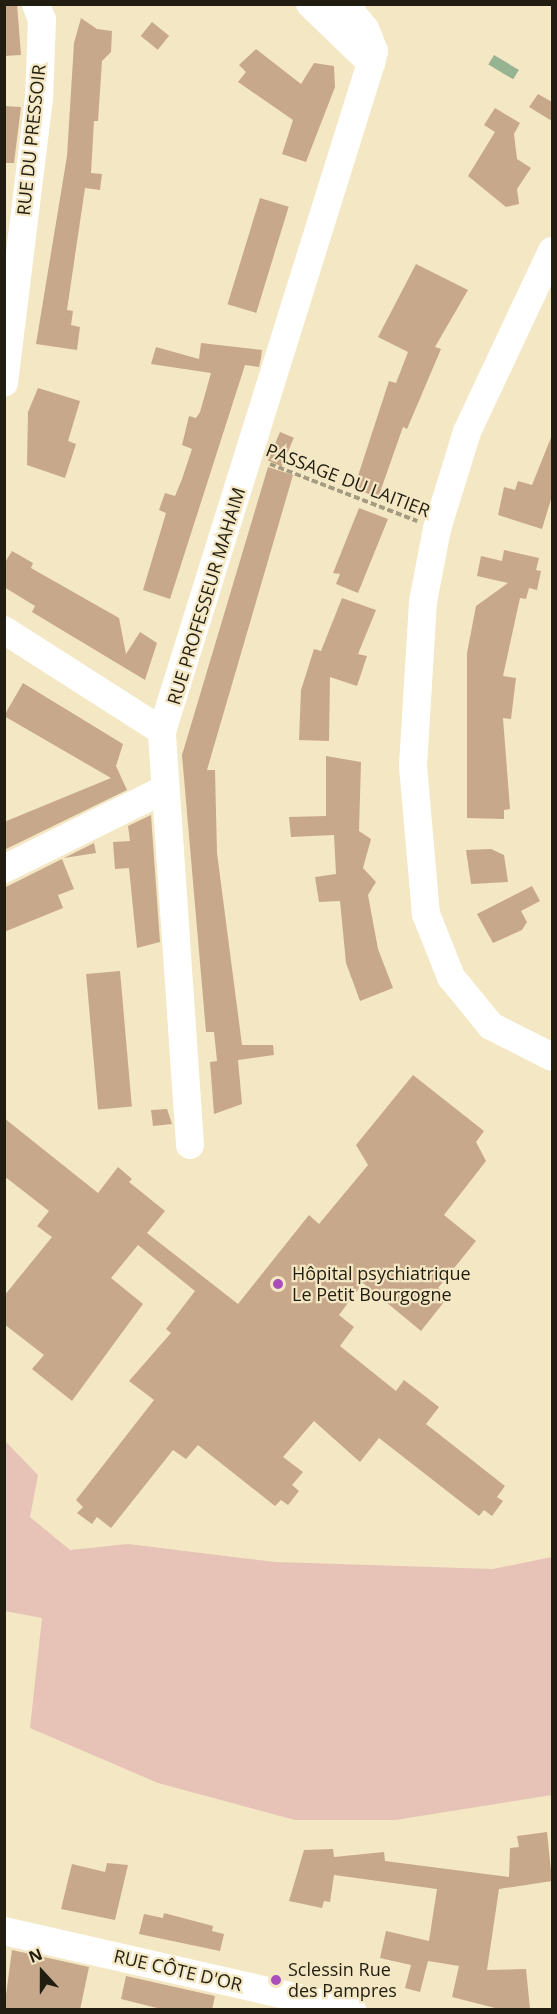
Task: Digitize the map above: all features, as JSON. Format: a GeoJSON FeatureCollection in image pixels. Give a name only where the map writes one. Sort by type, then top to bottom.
{"type":"FeatureCollection","features":[{"type":"Feature","properties":{"kind":"street","name":"RUE DU PRESSOIR"},"geometry":{"type":"LineString","coordinates":[[4,383],[39,99],[42,20],[36,4]]}},
{"type":"Feature","properties":{"kind":"street"},"geometry":{"type":"LineString","coordinates":[[310,4],[371,63]]}},
{"type":"Feature","properties":{"kind":"street","name":"RUE PROFESSEUR MAHAIM"},"geometry":{"type":"LineString","coordinates":[[190,1145],[179,938],[163,790],[162,730],[250,456],[371,63],[374,51],[365,29],[345,4]]}},
{"type":"Feature","properties":{"kind":"street"},"geometry":{"type":"LineString","coordinates":[[552,251],[467,432],[437,529],[416,686],[413,766],[426,914],[451,977],[491,1026],[552,1057]]}},
{"type":"Feature","properties":{"kind":"street"},"geometry":{"type":"LineString","coordinates":[[4,630],[162,730]]}},
{"type":"Feature","properties":{"kind":"street"},"geometry":{"type":"LineString","coordinates":[[4,869],[163,790]]}},
{"type":"Feature","properties":{"kind":"street","name":"RUE CÔTE D'OR"},"geometry":{"type":"LineString","coordinates":[[4,1931],[342,2009]]}},
{"type":"Feature","properties":{"kind":"path","name":"PASSAGE DU LAITIER"},"geometry":{"type":"LineString","coordinates":[[250,456],[437,529]]}},
{"type":"Feature","properties":{"kind":"shaded area"},"geometry":{"type":"Polygon","coordinates":[[[494,55],[519,70],[513,79],[488,64],[494,55]]]}},
{"type":"Feature","properties":{"kind":"shaded area"},"geometry":{"type":"Polygon","coordinates":[[[4,1440],[38,1475],[30,1517],[70,1550],[128,1544],[275,1562],[493,1569],[552,1557],[552,1795],[395,1820],[295,1820],[158,1783],[30,1728],[42,1618],[5,1611],[4,1440]]]}},
{"type":"Feature","properties":{"kind":"building"},"geometry":{"type":"Polygon","coordinates":[[[4,4],[17,4],[21,55],[4,56],[4,4]]]}},
{"type":"Feature","properties":{"kind":"building"},"geometry":{"type":"Polygon","coordinates":[[[81,18],[97,29],[112,31],[111,52],[102,61],[98,121],[94,121],[91,173],[102,174],[100,190],[85,188],[67,310],[73,311],[71,325],[80,327],[77,350],[36,344],[67,156],[74,43],[81,18]]]}},
{"type":"Feature","properties":{"kind":"building"},"geometry":{"type":"Polygon","coordinates":[[[152,22],[169,36],[158,50],[141,36],[152,22]]]}},
{"type":"Feature","properties":{"kind":"building"},"geometry":{"type":"Polygon","coordinates":[[[256,49],[301,84],[314,63],[334,66],[335,87],[306,162],[282,154],[293,120],[238,82],[246,72],[239,65],[256,49]]]}},
{"type":"Feature","properties":{"kind":"building"},"geometry":{"type":"Polygon","coordinates":[[[538,94],[552,102],[552,121],[529,107],[538,94]]]}},
{"type":"Feature","properties":{"kind":"building"},"geometry":{"type":"Polygon","coordinates":[[[4,106],[21,107],[14,163],[4,163],[4,106]]]}},
{"type":"Feature","properties":{"kind":"building"},"geometry":{"type":"Polygon","coordinates":[[[495,108],[520,123],[514,134],[517,159],[531,168],[517,189],[519,204],[506,207],[468,176],[495,132],[484,125],[495,108]]]}},
{"type":"Feature","properties":{"kind":"building"},"geometry":{"type":"Polygon","coordinates":[[[260,198],[289,207],[256,313],[228,304],[260,198]]]}},
{"type":"Feature","properties":{"kind":"building"},"geometry":{"type":"Polygon","coordinates":[[[416,264],[468,290],[435,347],[441,349],[407,429],[403,427],[378,498],[354,488],[389,381],[396,383],[408,352],[378,337],[416,264]]]}},
{"type":"Feature","properties":{"kind":"building"},"geometry":{"type":"Polygon","coordinates":[[[201,343],[262,350],[259,367],[245,365],[170,599],[143,590],[166,513],[159,510],[165,493],[175,496],[182,479],[192,449],[182,445],[189,416],[196,418],[200,412],[211,373],[151,364],[156,347],[199,359],[201,343]]]}},
{"type":"Feature","properties":{"kind":"building"},"geometry":{"type":"Polygon","coordinates":[[[38,388],[80,401],[68,441],[76,444],[65,478],[27,465],[28,412],[38,388]]]}},
{"type":"Feature","properties":{"kind":"building"},"geometry":{"type":"Polygon","coordinates":[[[280,432],[294,438],[282,466],[268,461],[280,432]]]}},
{"type":"Feature","properties":{"kind":"building"},"geometry":{"type":"Polygon","coordinates":[[[552,435],[552,496],[542,529],[498,515],[504,487],[515,490],[518,481],[532,485],[552,435]]]}},
{"type":"Feature","properties":{"kind":"building"},"geometry":{"type":"Polygon","coordinates":[[[268,467],[293,475],[207,770],[215,770],[217,853],[242,1045],[273,1045],[274,1055],[238,1060],[242,1104],[214,1114],[210,1062],[217,1061],[214,1032],[206,1032],[182,755],[268,467]]]}},
{"type":"Feature","properties":{"kind":"building"},"geometry":{"type":"Polygon","coordinates":[[[359,508],[388,519],[358,593],[336,584],[340,574],[333,573],[359,508]]]}},
{"type":"Feature","properties":{"kind":"building"},"geometry":{"type":"Polygon","coordinates":[[[504,550],[539,558],[536,570],[541,571],[537,590],[529,588],[526,599],[520,598],[503,676],[516,678],[511,719],[503,718],[510,809],[504,810],[504,819],[467,818],[467,653],[476,606],[508,583],[477,576],[481,556],[502,561],[504,550]]]}},
{"type":"Feature","properties":{"kind":"building"},"geometry":{"type":"Polygon","coordinates":[[[12,551],[33,563],[31,568],[119,618],[126,654],[140,632],[157,643],[145,680],[32,612],[35,606],[4,587],[4,564],[12,551]]]}},
{"type":"Feature","properties":{"kind":"building"},"geometry":{"type":"Polygon","coordinates":[[[342,598],[376,610],[358,654],[367,656],[357,686],[330,677],[329,741],[299,740],[301,690],[314,649],[321,651],[342,598]]]}},
{"type":"Feature","properties":{"kind":"building"},"geometry":{"type":"Polygon","coordinates":[[[23,683],[123,744],[116,766],[127,790],[4,850],[4,822],[111,778],[4,716],[23,683]]]}},
{"type":"Feature","properties":{"kind":"building"},"geometry":{"type":"Polygon","coordinates":[[[326,756],[361,762],[359,831],[371,839],[363,868],[376,882],[368,895],[378,949],[393,988],[360,1001],[346,963],[340,901],[319,902],[315,877],[336,874],[334,835],[291,837],[289,817],[326,816],[326,756]]]}},
{"type":"Feature","properties":{"kind":"building"},"geometry":{"type":"Polygon","coordinates":[[[151,815],[160,942],[137,948],[129,868],[115,869],[113,842],[130,841],[128,826],[151,815]]]}},
{"type":"Feature","properties":{"kind":"building"},"geometry":{"type":"Polygon","coordinates":[[[94,843],[96,853],[64,858],[94,843]]]}},
{"type":"Feature","properties":{"kind":"building"},"geometry":{"type":"Polygon","coordinates":[[[491,849],[504,855],[508,882],[471,884],[466,850],[491,849]]]}},
{"type":"Feature","properties":{"kind":"building"},"geometry":{"type":"Polygon","coordinates":[[[62,859],[74,889],[58,895],[63,908],[4,932],[4,888],[62,859]]]}},
{"type":"Feature","properties":{"kind":"building"},"geometry":{"type":"Polygon","coordinates":[[[532,886],[540,901],[521,911],[527,922],[522,930],[493,943],[477,914],[532,886]]]}},
{"type":"Feature","properties":{"kind":"building"},"geometry":{"type":"Polygon","coordinates":[[[120,971],[132,1106],[98,1109],[86,974],[120,971]]]}},
{"type":"Feature","properties":{"kind":"building"},"geometry":{"type":"Polygon","coordinates":[[[413,1075],[484,1131],[476,1142],[486,1161],[444,1215],[476,1241],[438,1288],[448,1297],[421,1331],[363,1283],[339,1315],[354,1327],[340,1346],[396,1391],[404,1380],[439,1407],[426,1424],[505,1486],[497,1497],[503,1501],[492,1516],[484,1510],[479,1516],[379,1438],[360,1462],[314,1421],[283,1457],[303,1472],[292,1485],[299,1491],[288,1505],[281,1500],[275,1506],[198,1445],[186,1459],[173,1450],[111,1528],[97,1517],[92,1524],[77,1513],[83,1507],[76,1500],[154,1400],[129,1381],[171,1333],[166,1329],[195,1291],[138,1245],[111,1278],[143,1304],[72,1401],[32,1369],[44,1355],[4,1324],[4,1296],[52,1237],[37,1226],[49,1211],[4,1176],[4,1118],[98,1193],[118,1167],[132,1179],[129,1182],[165,1211],[147,1233],[238,1304],[309,1215],[319,1224],[368,1165],[356,1145],[413,1075]]]}},
{"type":"Feature","properties":{"kind":"building"},"geometry":{"type":"Polygon","coordinates":[[[167,1109],[172,1124],[153,1126],[151,1110],[167,1109]]]}},
{"type":"Feature","properties":{"kind":"building"},"geometry":{"type":"Polygon","coordinates":[[[547,1832],[552,1881],[499,1889],[487,1970],[526,1969],[530,2009],[499,2009],[452,1997],[459,1966],[428,1961],[420,1992],[405,1988],[411,1965],[380,1958],[386,1931],[429,1941],[437,1889],[334,1875],[330,1902],[324,1901],[322,1908],[289,1901],[304,1850],[333,1849],[334,1857],[384,1852],[385,1861],[509,1877],[510,1848],[519,1847],[517,1836],[547,1832]]]}},
{"type":"Feature","properties":{"kind":"building"},"geometry":{"type":"Polygon","coordinates":[[[107,1863],[128,1865],[115,1920],[61,1909],[72,1864],[105,1872],[107,1863]]]}},
{"type":"Feature","properties":{"kind":"building"},"geometry":{"type":"Polygon","coordinates":[[[164,1913],[213,1926],[212,1931],[224,1934],[220,1951],[139,1934],[144,1914],[163,1918],[164,1913]]]}},
{"type":"Feature","properties":{"kind":"building"},"geometry":{"type":"Polygon","coordinates":[[[12,1950],[89,1967],[80,2010],[4,2010],[12,1950]]]}},
{"type":"Feature","properties":{"kind":"building"},"geometry":{"type":"Polygon","coordinates":[[[126,1976],[215,1996],[212,2010],[165,2010],[121,1999],[126,1976]]]}},
{"type":"Feature","properties":{"kind":"place","name":"Hôpital psychiatrique Le Petit Bourgogne"},"geometry":{"type":"Point","coordinates":[278,1284]}},
{"type":"Feature","properties":{"kind":"place","name":"Sclessin Rue des Pampres"},"geometry":{"type":"Point","coordinates":[276,1980]}}]}
